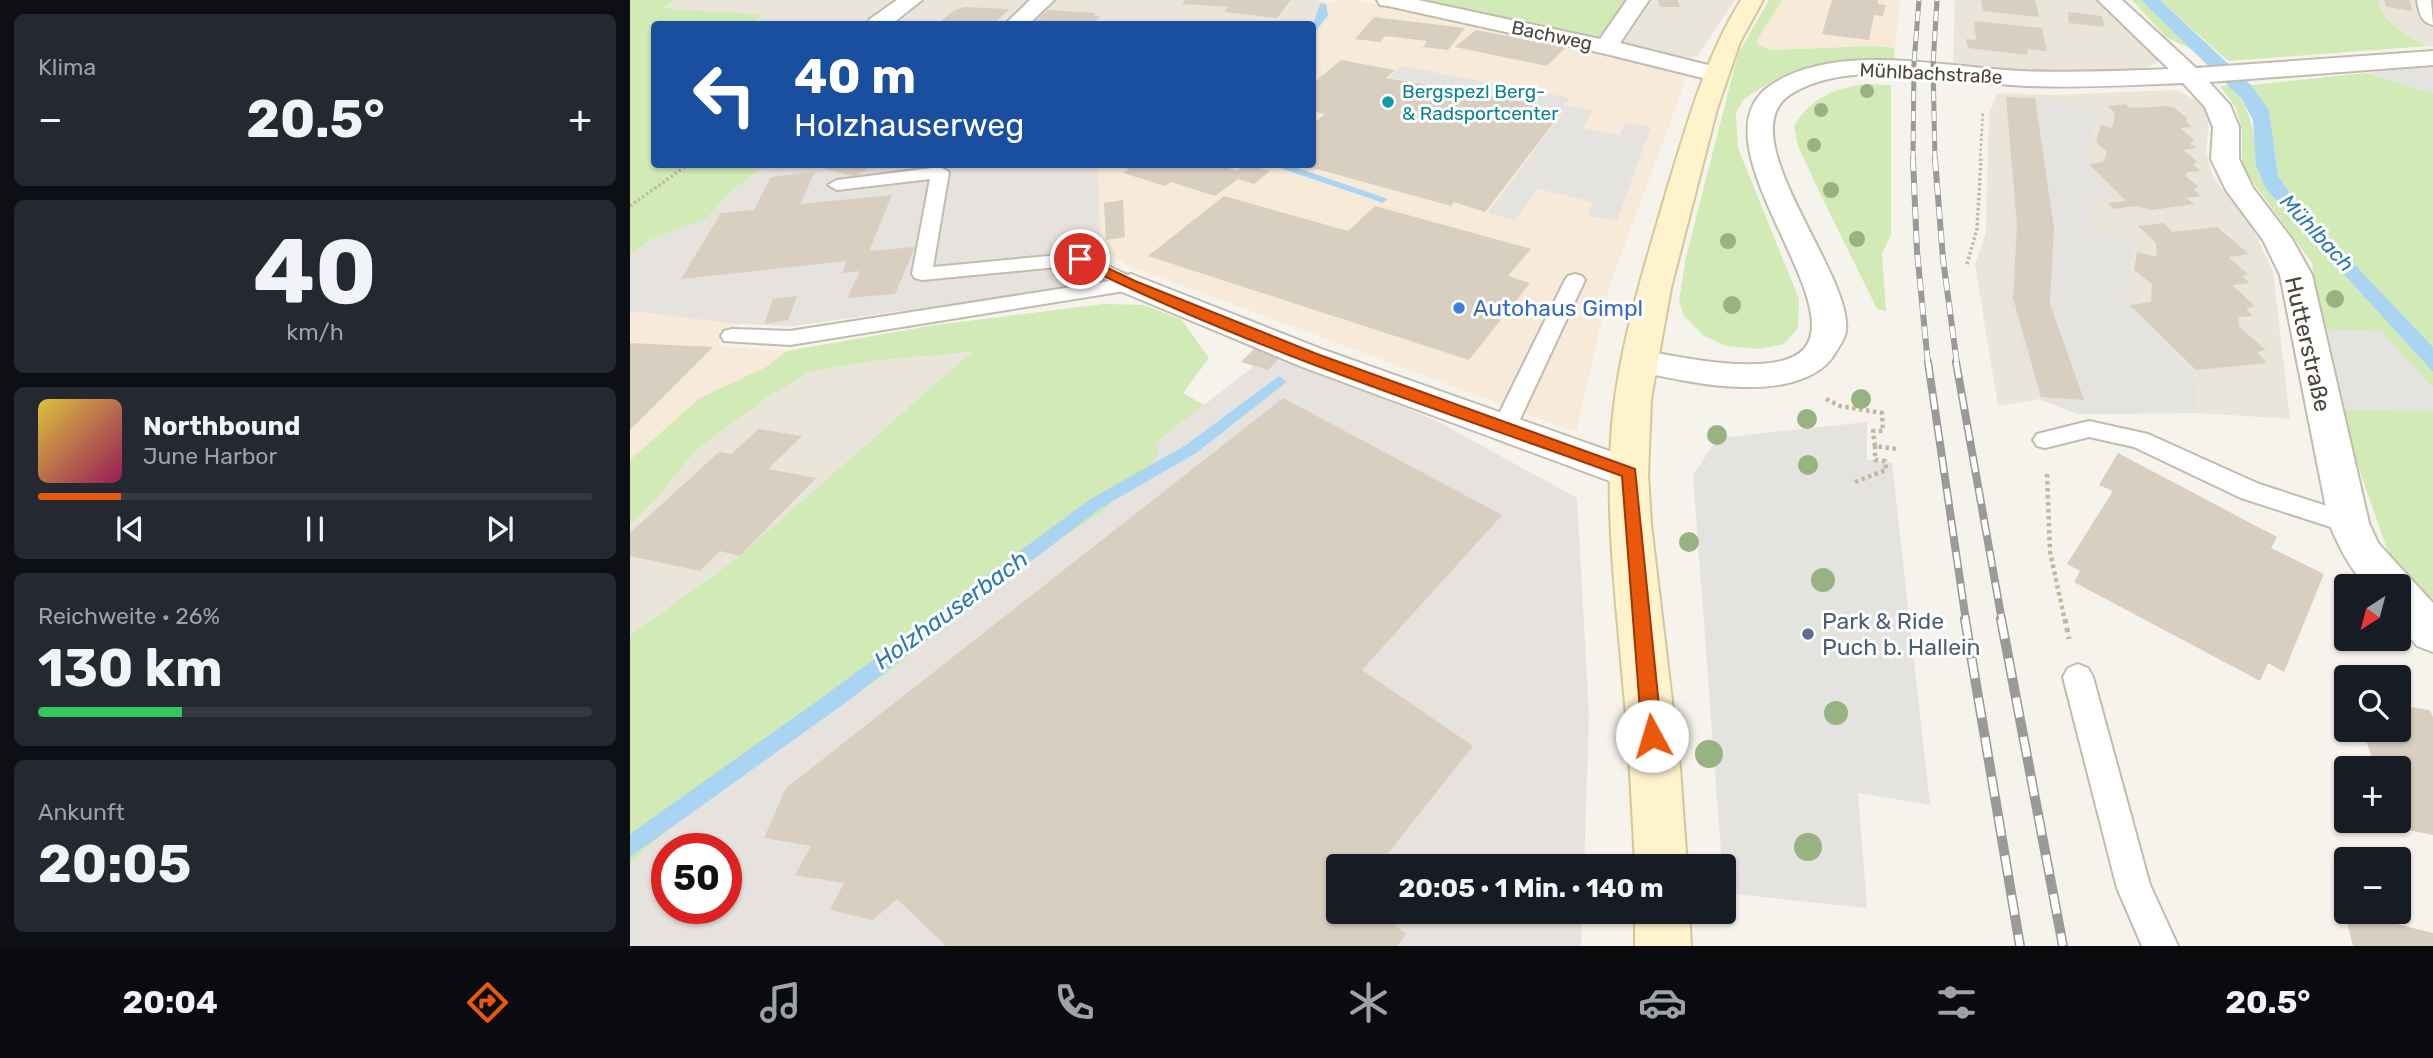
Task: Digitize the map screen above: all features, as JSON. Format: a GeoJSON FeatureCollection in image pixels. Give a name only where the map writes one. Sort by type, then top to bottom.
{"type":"FeatureCollection","features":[{"type":"Feature","properties":{"kind":"main road"},"geometry":{"type":"LineString","coordinates":[[1661,854],[1660,817],[1629,473],[1639,360],[1658,274],[1715,74],[1727,44],[1752,0]]}},
{"type":"Feature","properties":{"kind":"main road"},"geometry":{"type":"LineString","coordinates":[[1662,924],[1663,946]]}},
{"type":"Feature","properties":{"kind":"street"},"geometry":{"type":"LineString","coordinates":[[882,21],[911,0]]}},
{"type":"Feature","properties":{"kind":"street"},"geometry":{"type":"LineString","coordinates":[[1019,21],[1043,0]]}},
{"type":"Feature","properties":{"kind":"street","name":"Bachweg"},"geometry":{"type":"LineString","coordinates":[[1388,0],[1606,47],[1715,74]]}},
{"type":"Feature","properties":{"kind":"street"},"geometry":{"type":"LineString","coordinates":[[1606,47],[1638,0]]}},
{"type":"Feature","properties":{"kind":"street","name":"Hutterstraße"},"geometry":{"type":"LineString","coordinates":[[2109,0],[2200,73],[2217,105],[2226,128],[2225,159],[2240,190],[2277,239],[2296,275],[2349,523],[2362,553],[2382,574]]}},
{"type":"Feature","properties":{"kind":"street","name":"Mühlbachstraße"},"geometry":{"type":"LineString","coordinates":[[1639,360],[1737,376],[1767,376],[1803,366],[1819,353],[1829,334],[1827,309],[1765,162],[1758,135],[1761,111],[1774,94],[1804,79],[1861,68],[2029,79],[2250,71],[2433,58]]}},
{"type":"Feature","properties":{"kind":"street"},"geometry":{"type":"LineString","coordinates":[[1130,284],[1312,358],[1629,473]]}},
{"type":"Feature","properties":{"kind":"street","name":"Hutterstraße"},"geometry":{"type":"LineString","coordinates":[[2412,608],[2433,633]]}},
{"type":"Feature","properties":{"kind":"lane"},"geometry":{"type":"LineString","coordinates":[[2424,0],[2427,15],[2433,21]]}},
{"type":"Feature","properties":{"kind":"lane"},"geometry":{"type":"LineString","coordinates":[[837,185],[940,172],[922,274],[1080,259],[1130,284]]}},
{"type":"Feature","properties":{"kind":"lane"},"geometry":{"type":"LineString","coordinates":[[1504,428],[1576,280]]}},
{"type":"Feature","properties":{"kind":"lane"},"geometry":{"type":"LineString","coordinates":[[732,336],[790,338],[1130,284]]}},
{"type":"Feature","properties":{"kind":"lane"},"geometry":{"type":"LineString","coordinates":[[2045,440],[2089,429],[2140,440],[2250,491],[2349,523]]}},
{"type":"Feature","properties":{"kind":"lane"},"geometry":{"type":"LineString","coordinates":[[2412,595],[2433,604]]}},
{"type":"Feature","properties":{"kind":"lane"},"geometry":{"type":"LineString","coordinates":[[2078,677],[2134,888],[2160,946]]}},
{"type":"Feature","properties":{"kind":"path"},"geometry":{"type":"LineString","coordinates":[[1968,264],[1977,229],[1985,101]]}},
{"type":"Feature","properties":{"kind":"path"},"geometry":{"type":"LineString","coordinates":[[630,206],[683,168]]}},
{"type":"Feature","properties":{"kind":"path"},"geometry":{"type":"LineString","coordinates":[[1832,390],[1822,397],[1840,406],[1882,413],[1883,431],[1873,430],[1875,460],[1885,461],[1886,470],[1855,482]]}},
{"type":"Feature","properties":{"kind":"path"},"geometry":{"type":"LineString","coordinates":[[2045,440],[2050,552],[2078,677]]}},
{"type":"Feature","properties":{"kind":"path"},"geometry":{"type":"LineString","coordinates":[[1875,446],[1897,449]]}},
{"type":"Feature","properties":{"kind":"shaded area"},"geometry":{"type":"Polygon","coordinates":[[[676,0],[1315,0],[1326,3],[1329,16],[1316,34],[1316,21],[755,21],[764,16],[662,8],[676,0]]]}},
{"type":"Feature","properties":{"kind":"shaded area"},"geometry":{"type":"Polygon","coordinates":[[[1356,0],[1569,44],[1687,77],[1610,284],[1576,432],[1133,267],[1106,253],[1101,243],[1097,168],[1316,168],[1316,34],[1329,16],[1326,3],[1356,0]]]}},
{"type":"Feature","properties":{"kind":"shaded area"},"geometry":{"type":"Polygon","coordinates":[[[1632,0],[1735,0],[1697,57],[1673,58],[1598,40],[1632,0]]]}},
{"type":"Feature","properties":{"kind":"shaded area"},"geometry":{"type":"Polygon","coordinates":[[[1782,0],[1900,0],[1895,48],[1874,46],[1770,50],[1758,45],[1757,40],[1782,0]]]}},
{"type":"Feature","properties":{"kind":"shaded area"},"geometry":{"type":"Polygon","coordinates":[[[1955,0],[2101,0],[2160,55],[2157,63],[2141,69],[2112,72],[1953,65],[1955,0]]]}},
{"type":"Feature","properties":{"kind":"shaded area"},"geometry":{"type":"Polygon","coordinates":[[[2378,0],[2433,0],[2433,46],[2427,46],[2395,28],[2379,8],[2378,0]]]}},
{"type":"Feature","properties":{"kind":"shaded area"},"geometry":{"type":"Polygon","coordinates":[[[1401,66],[1570,98],[1565,105],[1593,110],[1582,128],[1619,135],[1626,123],[1651,127],[1617,220],[1588,216],[1593,202],[1538,189],[1515,220],[1488,213],[1564,111],[1389,77],[1401,66]]]}},
{"type":"Feature","properties":{"kind":"shaded area"},"geometry":{"type":"Polygon","coordinates":[[[2431,66],[2433,93],[2366,73],[2431,66]]]}},
{"type":"Feature","properties":{"kind":"shaded area"},"geometry":{"type":"Polygon","coordinates":[[[2176,90],[2202,103],[2209,118],[2206,151],[2213,177],[2251,225],[2273,271],[2290,419],[2197,413],[2077,414],[2039,399],[1998,406],[1975,265],[1986,233],[1989,114],[1997,93],[2053,95],[2176,90]]]}},
{"type":"Feature","properties":{"kind":"shaded area"},"geometry":{"type":"Polygon","coordinates":[[[2006,96],[2034,97],[2097,110],[2085,163],[2119,198],[2088,204],[2090,230],[2134,240],[2124,298],[2195,374],[2197,413],[2077,414],[2039,399],[2007,297],[2015,228],[2006,96]]]}},
{"type":"Feature","properties":{"kind":"shaded area"},"geometry":{"type":"Polygon","coordinates":[[[1097,168],[1101,243],[1106,253],[1085,275],[1067,288],[793,326],[739,324],[630,311],[630,255],[652,239],[706,219],[730,192],[759,170],[1097,168]]]}},
{"type":"Feature","properties":{"kind":"shaded area"},"geometry":{"type":"Polygon","coordinates":[[[630,311],[739,324],[717,346],[787,351],[766,367],[700,398],[630,460],[630,311]]]}},
{"type":"Feature","properties":{"kind":"shaded area"},"geometry":{"type":"Polygon","coordinates":[[[2320,329],[2381,331],[2433,388],[2433,411],[2338,409],[2320,329]]]}},
{"type":"Feature","properties":{"kind":"shaded area"},"geometry":{"type":"Polygon","coordinates":[[[973,352],[736,559],[630,635],[630,524],[655,500],[697,449],[768,397],[810,372],[871,361],[973,352]]]}},
{"type":"Feature","properties":{"kind":"shaded area"},"geometry":{"type":"Polygon","coordinates":[[[1271,353],[1437,421],[1577,498],[1589,717],[1584,854],[1326,854],[1326,924],[1582,924],[1581,946],[630,946],[630,863],[651,845],[651,924],[742,924],[742,833],[665,833],[733,774],[875,682],[1035,556],[1102,512],[1155,443],[1271,353]]]}},
{"type":"Feature","properties":{"kind":"shaded area","name":"Park & Ride Puch b. Hallein"},"geometry":{"type":"Polygon","coordinates":[[[1867,422],[1867,460],[1892,463],[1930,805],[1858,793],[1867,908],[1736,894],[1736,854],[1721,854],[1693,475],[1718,438],[1867,422]]]}},
{"type":"Feature","properties":{"kind":"green space"},"geometry":{"type":"Polygon","coordinates":[[[630,0],[676,0],[663,8],[765,15],[755,21],[651,21],[651,168],[767,168],[759,170],[730,192],[706,219],[652,239],[630,255],[630,0]]]}},
{"type":"Feature","properties":{"kind":"green space"},"geometry":{"type":"Polygon","coordinates":[[[1418,0],[1632,0],[1598,40],[1418,0]]]}},
{"type":"Feature","properties":{"kind":"green space"},"geometry":{"type":"Polygon","coordinates":[[[1769,0],[1782,0],[1757,40],[1758,45],[1770,50],[1874,46],[1895,48],[1894,59],[1839,60],[1794,71],[1743,100],[1736,113],[1738,148],[1799,299],[1798,328],[1784,344],[1759,349],[1727,346],[1704,336],[1684,316],[1679,301],[1686,257],[1738,54],[1769,0]]]}},
{"type":"Feature","properties":{"kind":"green space"},"geometry":{"type":"Polygon","coordinates":[[[2132,0],[2141,0],[2195,51],[2166,37],[2132,0]]]}},
{"type":"Feature","properties":{"kind":"green space"},"geometry":{"type":"Polygon","coordinates":[[[2160,0],[2378,0],[2390,22],[2427,46],[2228,61],[2160,0]]]}},
{"type":"Feature","properties":{"kind":"green space"},"geometry":{"type":"Polygon","coordinates":[[[2366,73],[2433,93],[2433,347],[2301,208],[2278,176],[2269,110],[2251,85],[2366,73]]]}},
{"type":"Feature","properties":{"kind":"green space"},"geometry":{"type":"Polygon","coordinates":[[[1867,84],[1891,85],[1891,235],[1882,254],[1886,311],[1877,309],[1798,146],[1794,126],[1816,101],[1834,91],[1867,84]]]}},
{"type":"Feature","properties":{"kind":"green space"},"geometry":{"type":"Polygon","coordinates":[[[2230,85],[2247,111],[2266,189],[2433,372],[2433,388],[2381,332],[2320,329],[2312,263],[2242,167],[2242,130],[2236,108],[2220,86],[2230,85]]]}},
{"type":"Feature","properties":{"kind":"green space"},"geometry":{"type":"Polygon","coordinates":[[[1103,304],[1144,305],[1182,320],[1209,358],[1183,393],[1204,405],[1155,443],[1158,456],[1102,512],[1035,556],[875,682],[733,774],[665,833],[651,833],[651,845],[630,863],[630,635],[736,559],[972,352],[871,361],[810,372],[768,397],[697,449],[655,500],[630,524],[630,460],[700,398],[766,367],[787,351],[935,325],[1103,304]]]}},
{"type":"Feature","properties":{"kind":"green space"},"geometry":{"type":"Polygon","coordinates":[[[2338,409],[2433,411],[2433,599],[2424,595],[2412,583],[2412,574],[2403,574],[2392,563],[2338,409]]]}},
{"type":"Feature","properties":{"kind":"water","name":"Mühlbach"},"geometry":{"type":"Polygon","coordinates":[[[2141,0],[2160,0],[2251,85],[2269,110],[2278,176],[2301,208],[2433,347],[2433,372],[2266,189],[2256,165],[2253,120],[2241,98],[2141,0]]]}},
{"type":"Feature","properties":{"kind":"building"},"geometry":{"type":"Polygon","coordinates":[[[1185,0],[1291,0],[1277,18],[1224,12],[1228,7],[1182,4],[1185,0]]]}},
{"type":"Feature","properties":{"kind":"building"},"geometry":{"type":"Polygon","coordinates":[[[1658,0],[1677,0],[1680,7],[1660,7],[1658,0]]]}},
{"type":"Feature","properties":{"kind":"building"},"geometry":{"type":"Polygon","coordinates":[[[1832,0],[1878,0],[1878,4],[1886,5],[1883,16],[1874,15],[1869,40],[1822,34],[1832,0]]]}},
{"type":"Feature","properties":{"kind":"building"},"geometry":{"type":"Polygon","coordinates":[[[1981,0],[2035,0],[2039,17],[1983,11],[1981,0]]]}},
{"type":"Feature","properties":{"kind":"building"},"geometry":{"type":"Polygon","coordinates":[[[2384,0],[2409,0],[2413,11],[2386,7],[2384,0]]]}},
{"type":"Feature","properties":{"kind":"building"},"geometry":{"type":"Polygon","coordinates":[[[964,7],[1010,9],[996,21],[941,21],[964,7]]]}},
{"type":"Feature","properties":{"kind":"building"},"geometry":{"type":"Polygon","coordinates":[[[1048,10],[1096,13],[1094,16],[1101,16],[1095,21],[1036,21],[1048,10]]]}},
{"type":"Feature","properties":{"kind":"building"},"geometry":{"type":"Polygon","coordinates":[[[2068,12],[2102,16],[2105,27],[2069,23],[2068,12]]]}},
{"type":"Feature","properties":{"kind":"building"},"geometry":{"type":"Polygon","coordinates":[[[1374,17],[1465,28],[1448,50],[1423,47],[1427,41],[1385,36],[1380,42],[1355,39],[1374,17]]]}},
{"type":"Feature","properties":{"kind":"building"},"geometry":{"type":"Polygon","coordinates":[[[1974,21],[2042,28],[2047,51],[2027,49],[2028,55],[1968,48],[1966,39],[1976,40],[1974,21]]]}},
{"type":"Feature","properties":{"kind":"building"},"geometry":{"type":"Polygon","coordinates":[[[1476,30],[1566,47],[1547,66],[1455,47],[1476,30]]]}},
{"type":"Feature","properties":{"kind":"building"},"geometry":{"type":"Polygon","coordinates":[[[1341,60],[1395,70],[1386,78],[1535,103],[1533,106],[1562,112],[1485,212],[1454,202],[1451,206],[1313,168],[1316,168],[1316,122],[1325,114],[1316,112],[1316,81],[1341,60]]]}},
{"type":"Feature","properties":{"kind":"building"},"geometry":{"type":"Polygon","coordinates":[[[2006,97],[2035,98],[2054,228],[2050,304],[2084,400],[2041,397],[2013,298],[2017,224],[2006,97]]]}},
{"type":"Feature","properties":{"kind":"building"},"geometry":{"type":"Polygon","coordinates":[[[2126,104],[2130,108],[2167,106],[2175,108],[2188,119],[2185,121],[2192,127],[2180,128],[2194,140],[2190,144],[2197,148],[2183,150],[2197,161],[2193,165],[2201,171],[2188,172],[2185,176],[2198,186],[2194,190],[2201,196],[2185,198],[2195,204],[2152,210],[2137,206],[2113,209],[2108,203],[2126,201],[2089,164],[2103,162],[2107,152],[2096,142],[2101,125],[2112,128],[2115,113],[2107,106],[2126,104]]]}},
{"type":"Feature","properties":{"kind":"building"},"geometry":{"type":"Polygon","coordinates":[[[823,168],[869,168],[855,177],[823,168]]]}},
{"type":"Feature","properties":{"kind":"building"},"geometry":{"type":"Polygon","coordinates":[[[1126,168],[1228,168],[1237,171],[1241,168],[1260,168],[1270,171],[1254,184],[1238,179],[1215,196],[1171,182],[1165,186],[1123,173],[1129,169],[1126,168]]]}},
{"type":"Feature","properties":{"kind":"building"},"geometry":{"type":"Polygon","coordinates":[[[815,172],[800,204],[892,195],[869,251],[915,247],[895,294],[847,298],[860,271],[842,273],[847,261],[681,279],[721,213],[754,210],[771,177],[815,172]]]}},
{"type":"Feature","properties":{"kind":"building"},"geometry":{"type":"Polygon","coordinates":[[[1224,196],[1348,231],[1375,206],[1531,249],[1508,276],[1530,283],[1469,360],[1148,256],[1224,196]]]}},
{"type":"Feature","properties":{"kind":"building"},"geometry":{"type":"Polygon","coordinates":[[[1123,200],[1125,237],[1106,240],[1104,203],[1123,200]]]}},
{"type":"Feature","properties":{"kind":"building"},"geometry":{"type":"Polygon","coordinates":[[[2164,223],[2172,232],[2217,227],[2249,254],[2228,257],[2248,274],[2242,276],[2250,283],[2232,285],[2255,306],[2246,309],[2253,316],[2238,317],[2239,327],[2266,350],[2257,352],[2267,363],[2196,370],[2130,305],[2151,302],[2152,284],[2134,270],[2137,252],[2157,257],[2156,243],[2138,226],[2164,223]]]}},
{"type":"Feature","properties":{"kind":"building"},"geometry":{"type":"Polygon","coordinates":[[[797,296],[788,320],[764,324],[773,299],[797,296]]]}},
{"type":"Feature","properties":{"kind":"building"},"geometry":{"type":"Polygon","coordinates":[[[630,343],[713,347],[630,430],[630,343]]]}},
{"type":"Feature","properties":{"kind":"building"},"geometry":{"type":"Polygon","coordinates":[[[1255,348],[1282,356],[1268,370],[1241,362],[1255,348]]]}},
{"type":"Feature","properties":{"kind":"building"},"geometry":{"type":"Polygon","coordinates":[[[1283,398],[1502,515],[1362,670],[1473,746],[1388,854],[1326,854],[1326,924],[1394,924],[1406,934],[1397,946],[946,946],[897,899],[873,920],[830,910],[844,883],[795,875],[811,846],[764,838],[786,788],[1283,398]]]}},
{"type":"Feature","properties":{"kind":"building"},"geometry":{"type":"Polygon","coordinates":[[[759,429],[802,436],[768,469],[816,478],[740,556],[720,551],[700,571],[630,556],[630,533],[719,452],[731,454],[759,429]]]}},
{"type":"Feature","properties":{"kind":"building"},"geometry":{"type":"Polygon","coordinates":[[[2118,453],[2277,537],[2271,548],[2324,574],[2284,672],[2268,663],[2260,681],[2074,582],[2080,571],[2067,564],[2113,491],[2099,485],[2118,453]]]}},
{"type":"Feature","properties":{"kind":"building"},"geometry":{"type":"Polygon","coordinates":[[[2411,707],[2430,710],[2433,717],[2433,835],[2411,830],[2411,756],[2372,756],[2366,742],[2411,742],[2411,707]]]}},
{"type":"Feature","properties":{"kind":"building"},"geometry":{"type":"Polygon","coordinates":[[[2347,924],[2397,924],[2433,933],[2433,946],[2353,946],[2347,924]]]}},
{"type":"Feature","properties":{"kind":"waterway","name":"Holzhauserbach"},"geometry":{"type":"LineString","coordinates":[[1316,26],[1323,15],[1323,6]]}},
{"type":"Feature","properties":{"kind":"waterway","name":"Holzhauserbach"},"geometry":{"type":"LineString","coordinates":[[1285,168],[1382,199]]}},
{"type":"Feature","properties":{"kind":"waterway","name":"Holzhauserbach"},"geometry":{"type":"LineString","coordinates":[[630,847],[834,700],[1095,504],[1191,449],[1279,381]]}},
{"type":"Feature","properties":{"kind":"railway"},"geometry":{"type":"LineString","coordinates":[[1913,159],[1914,63],[1919,0]]}},
{"type":"Feature","properties":{"kind":"railway"},"geometry":{"type":"LineString","coordinates":[[1935,161],[1933,65],[1937,0]]}},
{"type":"Feature","properties":{"kind":"railway"},"geometry":{"type":"LineString","coordinates":[[1913,159],[1917,251],[1928,364]]}},
{"type":"Feature","properties":{"kind":"railway"},"geometry":{"type":"LineString","coordinates":[[1935,159],[1943,259],[1957,364]]}},
{"type":"Feature","properties":{"kind":"railway"},"geometry":{"type":"LineString","coordinates":[[1928,362],[1966,621]]}},
{"type":"Feature","properties":{"kind":"railway"},"geometry":{"type":"LineString","coordinates":[[1956,362],[2002,621]]}},
{"type":"Feature","properties":{"kind":"railway"},"geometry":{"type":"LineString","coordinates":[[1965,619],[2020,946]]}},
{"type":"Feature","properties":{"kind":"railway"},"geometry":{"type":"LineString","coordinates":[[2001,619],[2063,946]]}},
{"type":"Feature","properties":{"kind":"place","name":"Bergspezl Berg- & Radsportcenter"},"geometry":{"type":"Point","coordinates":[1388,102]}},
{"type":"Feature","properties":{"kind":"place","name":"Autohaus Gimpl"},"geometry":{"type":"Point","coordinates":[1459,308]}},
{"type":"Feature","properties":{"kind":"place","name":"Park & Ride Puch b. Hallein"},"geometry":{"type":"Point","coordinates":[1808,634]}},
{"type":"Feature","properties":{"kind":"route"},"geometry":{"type":"LineString","coordinates":[[1080,259],[1130,284],[1312,358],[1629,473],[1652,736]]}}]}
